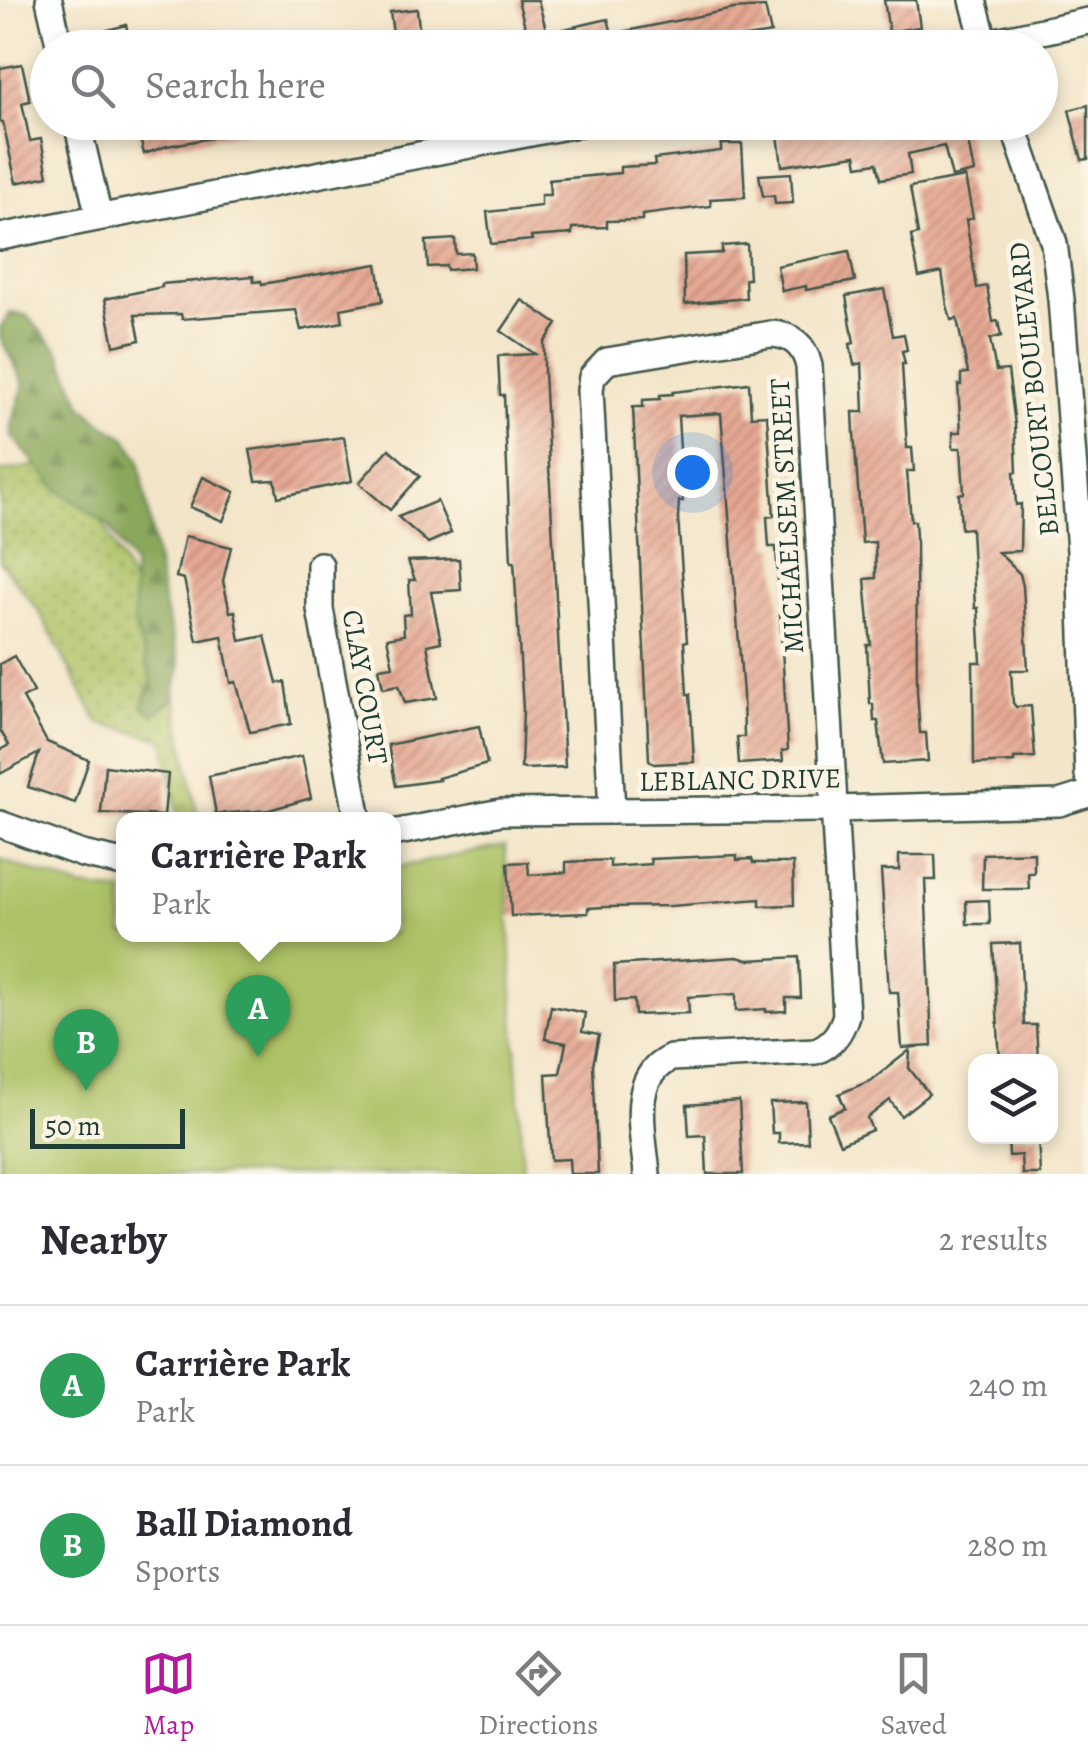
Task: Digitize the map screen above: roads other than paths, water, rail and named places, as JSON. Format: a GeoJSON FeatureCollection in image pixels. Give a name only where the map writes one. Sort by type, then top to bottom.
{"type":"FeatureCollection","features":[{"type":"Feature","properties":{"kind":"street"},"geometry":{"type":"LineString","coordinates":[[49,0],[56,30]]}},
{"type":"Feature","properties":{"kind":"street"},"geometry":{"type":"LineString","coordinates":[[973,0],[976,30]]}},
{"type":"Feature","properties":{"kind":"street"},"geometry":{"type":"LineString","coordinates":[[1048,30],[1088,21]]}},
{"type":"Feature","properties":{"kind":"street"},"geometry":{"type":"LineString","coordinates":[[81,140],[99,217]]}},
{"type":"Feature","properties":{"kind":"street"},"geometry":{"type":"LineString","coordinates":[[0,237],[495,140]]}},
{"type":"Feature","properties":{"kind":"street","name":"BELCOURT BOULEVARD"},"geometry":{"type":"LineString","coordinates":[[1018,140],[1054,242],[1061,299],[1080,551],[1088,775]]}},
{"type":"Feature","properties":{"kind":"street","name":"MICHAELSEM STREET"},"geometry":{"type":"LineString","coordinates":[[612,811],[592,378],[608,362],[770,334],[784,335],[806,353],[809,366],[846,1015],[843,1027],[827,1046],[816,1050],[671,1058],[658,1064],[643,1084],[646,1174]]}},
{"type":"Feature","properties":{"kind":"street","name":"CLAY COURT"},"geometry":{"type":"LineString","coordinates":[[320,564],[320,608],[357,812]]}},
{"type":"Feature","properties":{"kind":"street","name":"LEBLANC DRIVE"},"geometry":{"type":"LineString","coordinates":[[401,831],[501,812],[834,810],[1058,803],[1088,794]]}},
{"type":"Feature","properties":{"kind":"street"},"geometry":{"type":"LineString","coordinates":[[0,824],[82,854],[116,861]]}},
{"type":"Feature","properties":{"kind":"place","name":"Carrière Park"},"geometry":{"type":"Point","coordinates":[258,1057]}},
{"type":"Feature","properties":{"kind":"place","name":"Ball Diamond"},"geometry":{"type":"Point","coordinates":[86,1091]}}]}
